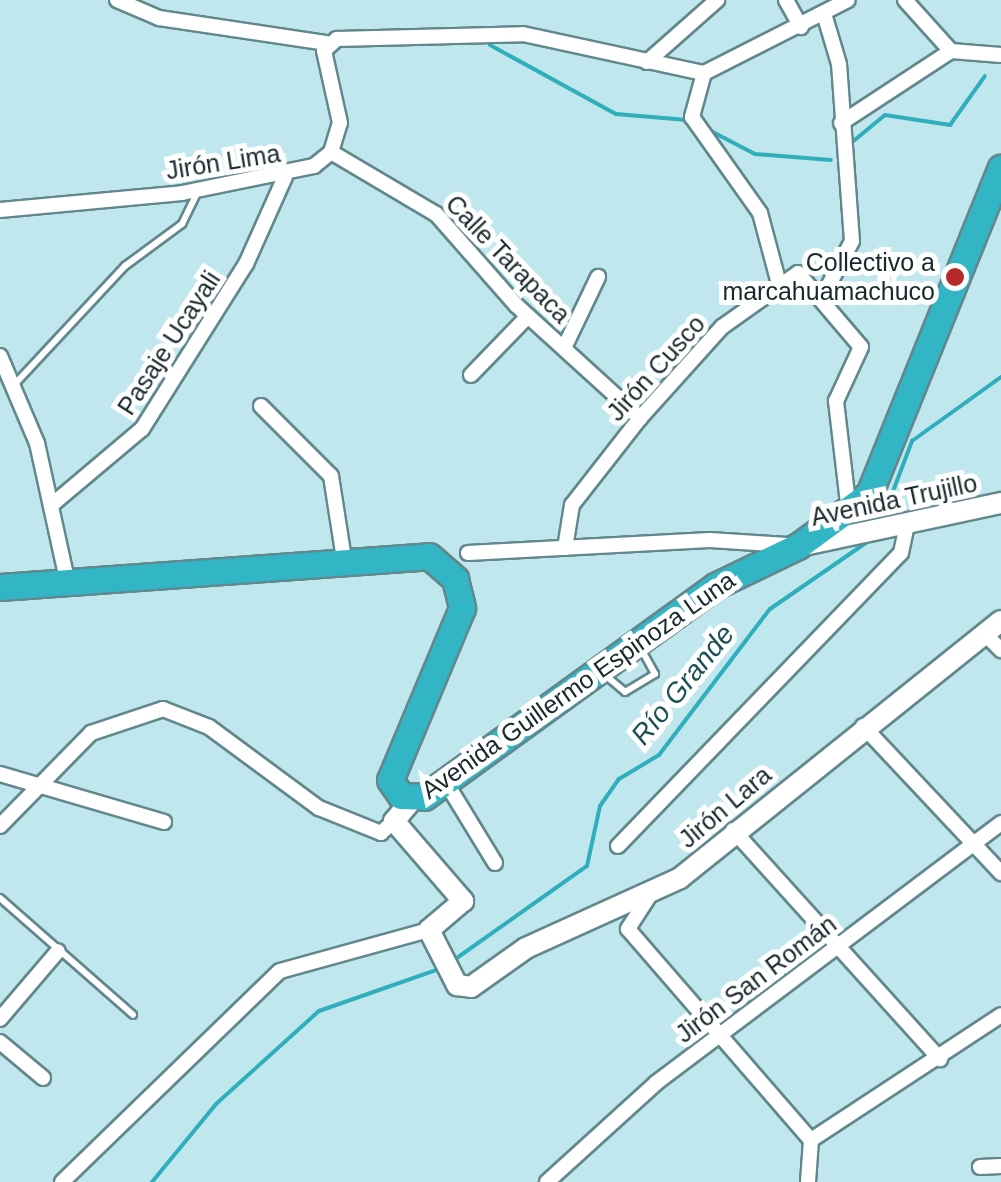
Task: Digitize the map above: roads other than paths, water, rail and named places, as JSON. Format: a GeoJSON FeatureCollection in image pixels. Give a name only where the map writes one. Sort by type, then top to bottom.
{"type":"FeatureCollection","features":[{"type":"Feature","properties":{"kind":"highway","name":"Avenida Guillermo Espinoza Luna"},"geometry":{"type":"LineString","coordinates":[[411,800],[445,781],[640,646],[730,576],[857,522],[880,474],[1001,168]]}},
{"type":"Feature","properties":{"kind":"highway"},"geometry":{"type":"LineString","coordinates":[[0,587],[418,554],[448,570],[462,608],[455,635],[390,780],[411,800]]}},
{"type":"Feature","properties":{"kind":"street"},"geometry":{"type":"LineString","coordinates":[[116,0],[158,18],[328,43],[523,34],[704,73],[825,17],[848,0]]}},
{"type":"Feature","properties":{"kind":"street"},"geometry":{"type":"LineString","coordinates":[[647,62],[717,0]]}},
{"type":"Feature","properties":{"kind":"street"},"geometry":{"type":"LineString","coordinates":[[786,0],[801,27]]}},
{"type":"Feature","properties":{"kind":"street"},"geometry":{"type":"LineString","coordinates":[[904,0],[951,51]]}},
{"type":"Feature","properties":{"kind":"street"},"geometry":{"type":"LineString","coordinates":[[823,296],[852,241],[839,64],[825,17]]}},
{"type":"Feature","properties":{"kind":"street"},"geometry":{"type":"LineString","coordinates":[[328,43],[340,123],[331,152]]}},
{"type":"Feature","properties":{"kind":"street"},"geometry":{"type":"LineString","coordinates":[[841,122],[951,51],[1001,55]]}},
{"type":"Feature","properties":{"kind":"street"},"geometry":{"type":"LineString","coordinates":[[704,73],[692,117],[760,213],[778,284],[802,274],[861,348],[836,401],[857,522]]}},
{"type":"Feature","properties":{"kind":"street","name":"Jirón Lima"},"geometry":{"type":"LineString","coordinates":[[0,210],[199,190],[285,177],[331,152]]}},
{"type":"Feature","properties":{"kind":"street","name":"Calle Tarapaca"},"geometry":{"type":"LineString","coordinates":[[331,152],[436,214],[528,316],[640,418]]}},
{"type":"Feature","properties":{"kind":"street","name":"Pasaje Ucayali"},"geometry":{"type":"LineString","coordinates":[[54,502],[142,429],[246,264],[285,177]]}},
{"type":"Feature","properties":{"kind":"street"},"geometry":{"type":"LineString","coordinates":[[564,348],[598,277]]}},
{"type":"Feature","properties":{"kind":"street","name":"Jirón Cusco"},"geometry":{"type":"LineString","coordinates":[[566,548],[572,505],[640,418],[722,327],[778,284]]}},
{"type":"Feature","properties":{"kind":"street"},"geometry":{"type":"LineString","coordinates":[[471,375],[528,316]]}},
{"type":"Feature","properties":{"kind":"street"},"geometry":{"type":"LineString","coordinates":[[0,356],[14,385],[54,502],[68,584]]}},
{"type":"Feature","properties":{"kind":"street"},"geometry":{"type":"LineString","coordinates":[[261,406],[336,484],[344,559]]}},
{"type":"Feature","properties":{"kind":"street","name":"Avenida Trujillo"},"geometry":{"type":"LineString","coordinates":[[857,522],[904,525],[1001,503]]}},
{"type":"Feature","properties":{"kind":"street"},"geometry":{"type":"LineString","coordinates":[[618,846],[901,552],[904,525]]}},
{"type":"Feature","properties":{"kind":"street"},"geometry":{"type":"LineString","coordinates":[[468,553],[798,546]]}},
{"type":"Feature","properties":{"kind":"street"},"geometry":{"type":"LineString","coordinates":[[993,627],[1001,650]]}},
{"type":"Feature","properties":{"kind":"street","name":"Jirón Lara"},"geometry":{"type":"LineString","coordinates":[[431,935],[458,985],[484,982],[526,948],[648,898],[993,627]]}},
{"type":"Feature","properties":{"kind":"street"},"geometry":{"type":"LineString","coordinates":[[0,826],[36,784],[91,733],[163,710],[209,727],[319,808],[381,833],[411,800]]}},
{"type":"Feature","properties":{"kind":"street"},"geometry":{"type":"LineString","coordinates":[[863,726],[1001,873]]}},
{"type":"Feature","properties":{"kind":"street"},"geometry":{"type":"LineString","coordinates":[[0,774],[164,822]]}},
{"type":"Feature","properties":{"kind":"street"},"geometry":{"type":"LineString","coordinates":[[445,781],[494,863]]}},
{"type":"Feature","properties":{"kind":"street"},"geometry":{"type":"LineString","coordinates":[[62,1182],[280,971],[431,935],[463,900],[394,821]]}},
{"type":"Feature","properties":{"kind":"street","name":"Jirón San Román"},"geometry":{"type":"LineString","coordinates":[[547,1182],[720,1034],[1001,823]]}},
{"type":"Feature","properties":{"kind":"street"},"geometry":{"type":"LineString","coordinates":[[733,830],[940,1059]]}},
{"type":"Feature","properties":{"kind":"street"},"geometry":{"type":"LineString","coordinates":[[648,898],[628,928],[811,1140],[808,1182]]}},
{"type":"Feature","properties":{"kind":"street"},"geometry":{"type":"LineString","coordinates":[[0,1019],[58,951]]}},
{"type":"Feature","properties":{"kind":"street"},"geometry":{"type":"LineString","coordinates":[[811,1140],[940,1059],[1001,1015]]}},
{"type":"Feature","properties":{"kind":"street"},"geometry":{"type":"LineString","coordinates":[[0,1042],[44,1078]]}},
{"type":"Feature","properties":{"kind":"street"},"geometry":{"type":"LineString","coordinates":[[980,1167],[1001,1166]]}},
{"type":"Feature","properties":{"kind":"lane"},"geometry":{"type":"LineString","coordinates":[[14,385],[125,266],[182,224],[199,190]]}},
{"type":"Feature","properties":{"kind":"lane"},"geometry":{"type":"LineString","coordinates":[[0,898],[133,1015]]}},
{"type":"Feature","properties":{"kind":"waterway"},"geometry":{"type":"LineString","coordinates":[[490,45],[616,114],[687,120]]}},
{"type":"Feature","properties":{"kind":"waterway"},"geometry":{"type":"LineString","coordinates":[[851,143],[885,115],[950,125],[985,76]]}},
{"type":"Feature","properties":{"kind":"waterway"},"geometry":{"type":"LineString","coordinates":[[707,129],[755,154],[831,160]]}},
{"type":"Feature","properties":{"kind":"waterway","name":"Río Grande"},"geometry":{"type":"LineString","coordinates":[[881,523],[912,441],[1001,377]]}},
{"type":"Feature","properties":{"kind":"waterway","name":"Río Grande"},"geometry":{"type":"LineString","coordinates":[[454,960],[587,866],[600,806],[619,779],[659,755],[770,609],[876,536]]}},
{"type":"Feature","properties":{"kind":"waterway","name":"Río Grande"},"geometry":{"type":"LineString","coordinates":[[152,1182],[216,1104],[319,1011],[442,968]]}},
{"type":"Feature","properties":{"kind":"place","name":"Collectivo a marcahuamachuco"},"geometry":{"type":"Point","coordinates":[955,277]}}]}
